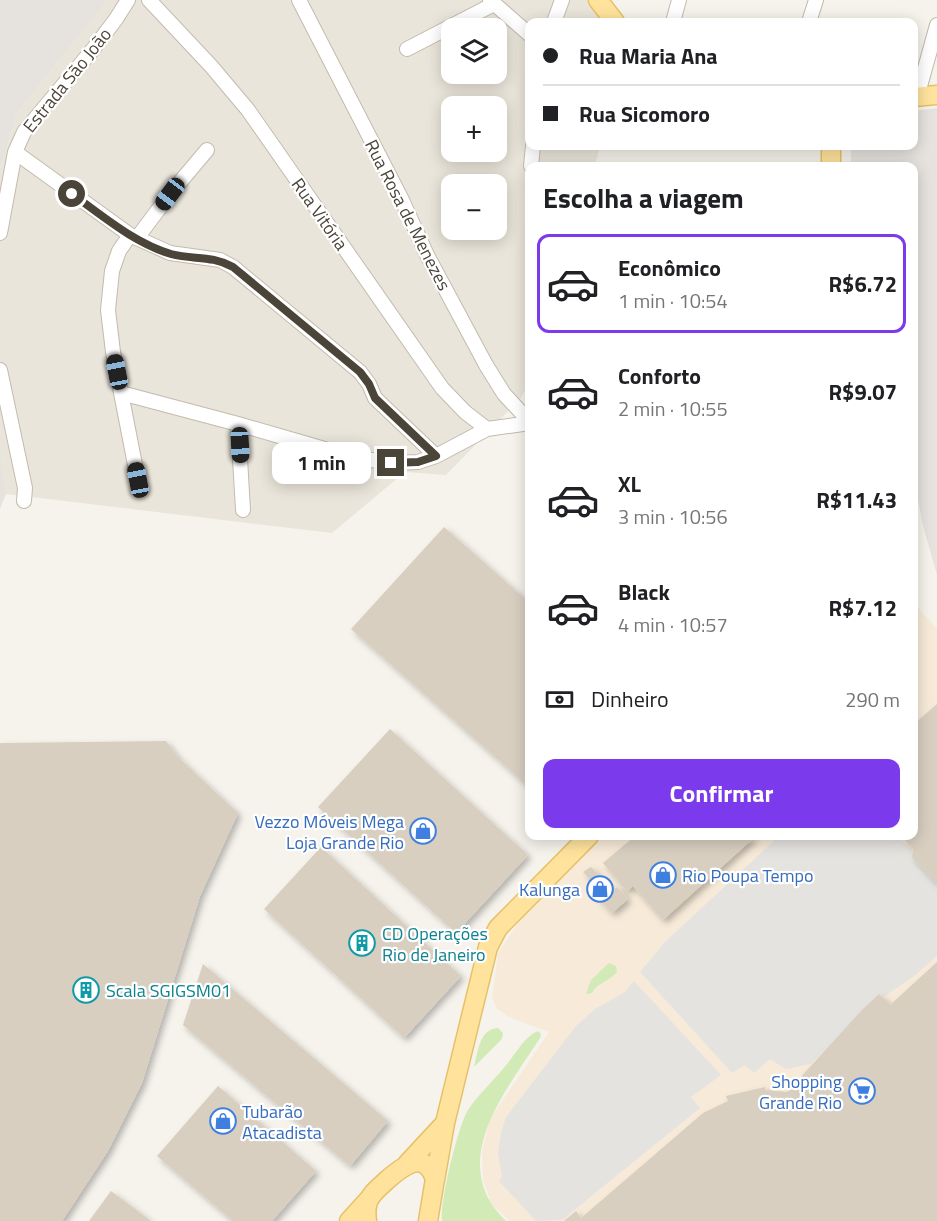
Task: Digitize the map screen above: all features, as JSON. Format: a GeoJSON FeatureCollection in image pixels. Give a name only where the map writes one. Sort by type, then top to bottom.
{"type":"FeatureCollection","features":[{"type":"Feature","properties":{"kind":"main road"},"geometry":{"type":"LineString","coordinates":[[598,0],[612,18]]}},
{"type":"Feature","properties":{"kind":"main road"},"geometry":{"type":"LineString","coordinates":[[918,97],[937,94]]}},
{"type":"Feature","properties":{"kind":"main road"},"geometry":{"type":"LineString","coordinates":[[428,1221],[445,1123],[472,1017],[483,960],[490,940],[498,928],[585,840]]}},
{"type":"Feature","properties":{"kind":"main road"},"geometry":{"type":"LineString","coordinates":[[349,1221],[445,1123]]}},
{"type":"Feature","properties":{"kind":"main road"},"geometry":{"type":"LineString","coordinates":[[407,1164],[415,1162],[425,1165],[432,1172],[435,1180]]}},
{"type":"Feature","properties":{"kind":"main road"},"geometry":{"type":"LineString","coordinates":[[367,1221],[367,1204],[374,1193]]}},
{"type":"Feature","properties":{"kind":"street","name":"Estrada São João"},"geometry":{"type":"LineString","coordinates":[[0,233],[15,153],[24,132],[94,48],[128,0]]}},
{"type":"Feature","properties":{"kind":"street","name":"Rua Vitória"},"geometry":{"type":"LineString","coordinates":[[149,0],[211,66],[248,110],[442,388],[465,412],[487,429]]}},
{"type":"Feature","properties":{"kind":"street","name":"Rua Rosa de Menezes"},"geometry":{"type":"LineString","coordinates":[[299,0],[402,200],[427,255],[486,365],[504,394],[525,417]]}},
{"type":"Feature","properties":{"kind":"street"},"geometry":{"type":"LineString","coordinates":[[555,18],[562,0]]}},
{"type":"Feature","properties":{"kind":"street"},"geometry":{"type":"LineString","coordinates":[[674,18],[679,0]]}},
{"type":"Feature","properties":{"kind":"street"},"geometry":{"type":"LineString","coordinates":[[810,18],[816,0]]}},
{"type":"Feature","properties":{"kind":"street"},"geometry":{"type":"LineString","coordinates":[[407,49],[492,2],[525,31]]}},
{"type":"Feature","properties":{"kind":"street"},"geometry":{"type":"LineString","coordinates":[[918,87],[937,25]]}},
{"type":"Feature","properties":{"kind":"street"},"geometry":{"type":"LineString","coordinates":[[138,480],[113,352],[108,310],[112,271],[119,251],[134,237],[207,150]]}},
{"type":"Feature","properties":{"kind":"street"},"geometry":{"type":"LineString","coordinates":[[15,153],[134,237],[170,253],[220,260],[233,267],[360,372],[375,398],[436,456]]}},
{"type":"Feature","properties":{"kind":"street"},"geometry":{"type":"LineString","coordinates":[[0,370],[25,488],[24,501]]}},
{"type":"Feature","properties":{"kind":"street"},"geometry":{"type":"LineString","coordinates":[[121,393],[299,442],[391,463],[418,462],[436,456],[487,429],[525,423]]}},
{"type":"Feature","properties":{"kind":"street"},"geometry":{"type":"LineString","coordinates":[[238,424],[243,510]]}},
{"type":"Feature","properties":{"kind":"shaded area"},"geometry":{"type":"Polygon","coordinates":[[[0,0],[108,0],[17,113],[0,169],[0,0]]]}},
{"type":"Feature","properties":{"kind":"shaded area"},"geometry":{"type":"Polygon","coordinates":[[[108,0],[598,0],[612,18],[525,18],[525,150],[599,150],[596,162],[525,162],[525,390],[520,399],[446,475],[405,472],[332,533],[6,494],[0,449],[0,169],[17,113],[108,0]]]}},
{"type":"Feature","properties":{"kind":"shaded area"},"geometry":{"type":"Polygon","coordinates":[[[937,108],[937,575],[918,498],[918,162],[851,162],[851,150],[918,150],[918,110],[937,108]]]}},
{"type":"Feature","properties":{"kind":"shaded area"},"geometry":{"type":"Polygon","coordinates":[[[0,449],[6,494],[0,509],[0,449]]]}},
{"type":"Feature","properties":{"kind":"shaded area"},"geometry":{"type":"Polygon","coordinates":[[[918,608],[937,629],[937,1221],[510,1221],[492,1205],[483,1180],[482,1151],[490,1119],[549,1032],[509,1017],[497,1009],[492,998],[498,953],[523,916],[597,840],[918,840],[918,608]]]}},
{"type":"Feature","properties":{"kind":"shaded area"},"geometry":{"type":"Polygon","coordinates":[[[775,840],[902,840],[937,880],[937,956],[913,977],[867,1008],[811,1064],[786,1069],[770,1059],[754,1073],[745,1065],[732,1073],[640,972],[666,941],[775,840]]]}},
{"type":"Feature","properties":{"kind":"shaded area"},"geometry":{"type":"Polygon","coordinates":[[[634,981],[721,1075],[691,1097],[700,1108],[562,1220],[536,1221],[499,1181],[502,1177],[498,1153],[506,1117],[576,1026],[595,1009],[625,992],[634,981]]]}},
{"type":"Feature","properties":{"kind":"green space"},"geometry":{"type":"Polygon","coordinates":[[[609,963],[616,966],[617,972],[597,986],[592,993],[586,994],[591,980],[609,963]]]}},
{"type":"Feature","properties":{"kind":"green space"},"geometry":{"type":"Polygon","coordinates":[[[498,1028],[503,1033],[502,1039],[474,1067],[483,1037],[492,1029],[498,1028]]]}},
{"type":"Feature","properties":{"kind":"green space"},"geometry":{"type":"Polygon","coordinates":[[[538,1031],[541,1034],[540,1038],[498,1104],[487,1128],[481,1152],[481,1175],[489,1199],[506,1221],[442,1221],[451,1164],[459,1131],[468,1110],[525,1041],[538,1031]]]}},
{"type":"Feature","properties":{"kind":"building"},"geometry":{"type":"Polygon","coordinates":[[[444,527],[525,599],[525,784],[351,629],[444,527]]]}},
{"type":"Feature","properties":{"kind":"building"},"geometry":{"type":"Polygon","coordinates":[[[937,704],[937,884],[912,857],[913,849],[905,840],[918,840],[918,721],[937,704]]]}},
{"type":"Feature","properties":{"kind":"building","name":"Vezzo Móveis Mega Loja Grande Rio"},"geometry":{"type":"Polygon","coordinates":[[[390,729],[528,855],[456,933],[318,807],[390,729]]]}},
{"type":"Feature","properties":{"kind":"building","name":"Scala SGIGSM01"},"geometry":{"type":"Polygon","coordinates":[[[166,741],[178,757],[238,813],[200,896],[142,1083],[108,1151],[62,1221],[0,1221],[0,743],[166,741]]]}},
{"type":"Feature","properties":{"kind":"building","name":"Rio Poupa Tempo"},"geometry":{"type":"Polygon","coordinates":[[[630,840],[752,840],[663,920],[633,886],[627,891],[603,863],[630,840]]]}},
{"type":"Feature","properties":{"kind":"building","name":"CD Operações Rio de Janeiro"},"geometry":{"type":"Polygon","coordinates":[[[321,847],[461,976],[404,1038],[264,909],[321,847]]]}},
{"type":"Feature","properties":{"kind":"building","name":"Kalunga"},"geometry":{"type":"Polygon","coordinates":[[[591,867],[613,890],[617,887],[628,899],[612,913],[588,887],[593,883],[583,872],[591,867]]]}},
{"type":"Feature","properties":{"kind":"building","name":"Shopping Grande Rio"},"geometry":{"type":"Polygon","coordinates":[[[937,962],[937,1221],[564,1221],[576,1211],[581,1218],[703,1113],[728,1101],[726,1096],[765,1087],[765,1090],[787,1092],[879,994],[890,1005],[937,962]]]}},
{"type":"Feature","properties":{"kind":"building"},"geometry":{"type":"Polygon","coordinates":[[[203,964],[388,1121],[350,1166],[183,1025],[203,964]]]}},
{"type":"Feature","properties":{"kind":"building","name":"Tubarão Atacadista"},"geometry":{"type":"Polygon","coordinates":[[[218,1086],[316,1171],[272,1221],[233,1221],[157,1156],[218,1086]]]}},
{"type":"Feature","properties":{"kind":"building"},"geometry":{"type":"Polygon","coordinates":[[[111,1191],[151,1221],[89,1221],[111,1191]]]}},
{"type":"Feature","properties":{"kind":"place","name":"Vezzo Móveis Mega Loja Grande Rio"},"geometry":{"type":"Point","coordinates":[423,831]}},
{"type":"Feature","properties":{"kind":"place","name":"Rio Poupa Tempo"},"geometry":{"type":"Point","coordinates":[663,875]}},
{"type":"Feature","properties":{"kind":"place","name":"Kalunga"},"geometry":{"type":"Point","coordinates":[600,889]}},
{"type":"Feature","properties":{"kind":"place","name":"CD Operações Rio de Janeiro"},"geometry":{"type":"Point","coordinates":[362,943]}},
{"type":"Feature","properties":{"kind":"place","name":"Scala SGIGSM01"},"geometry":{"type":"Point","coordinates":[86,990]}},
{"type":"Feature","properties":{"kind":"place","name":"Shopping Grande Rio"},"geometry":{"type":"Point","coordinates":[862,1091]}},
{"type":"Feature","properties":{"kind":"place","name":"Tubarão Atacadista"},"geometry":{"type":"Point","coordinates":[223,1121]}},
{"type":"Feature","properties":{"kind":"route"},"geometry":{"type":"LineString","coordinates":[[72,194],[130,236],[170,253],[220,260],[233,267],[360,372],[366,378],[375,398],[436,456],[418,462],[391,463]]}}]}
